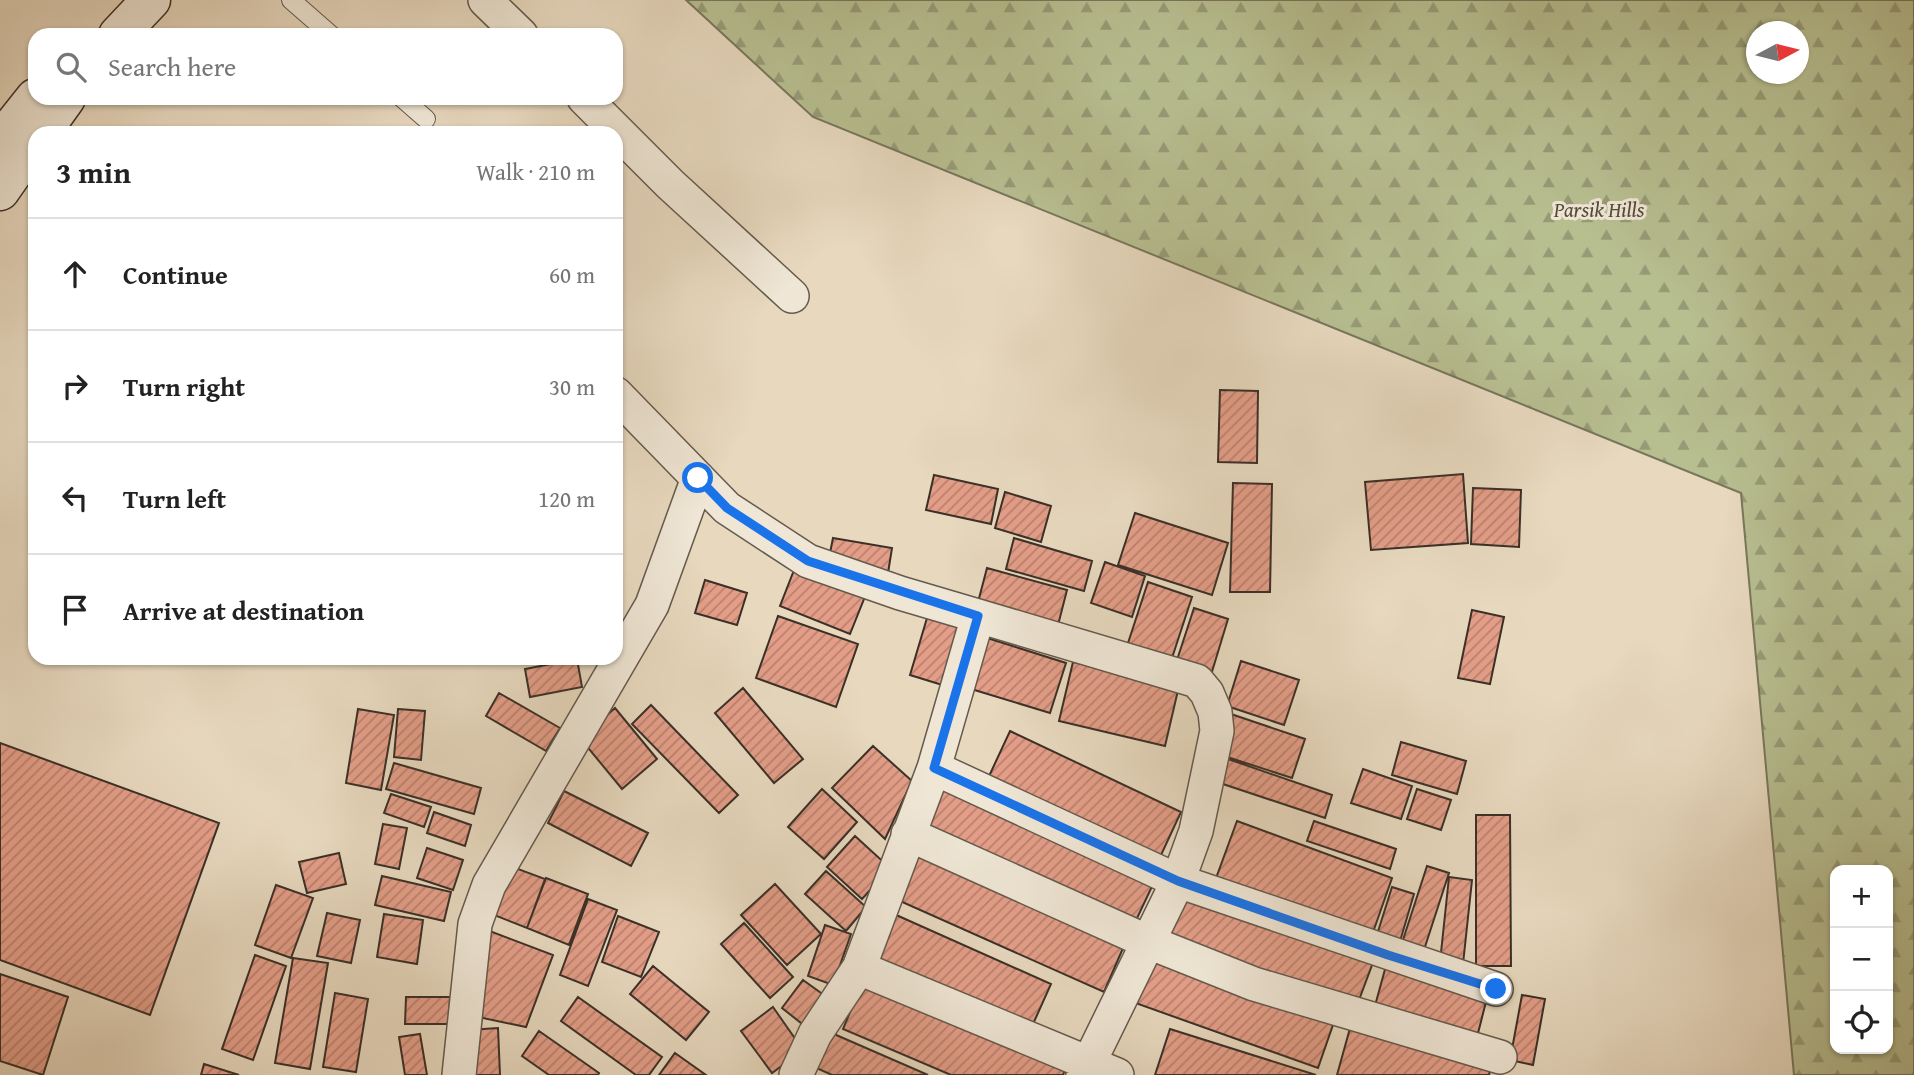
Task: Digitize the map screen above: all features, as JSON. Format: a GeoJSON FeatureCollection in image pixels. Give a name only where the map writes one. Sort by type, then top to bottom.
{"type":"FeatureCollection","features":[{"type":"Feature","properties":{"kind":"main road"},"geometry":{"type":"LineString","coordinates":[[93,28],[116,0]]}},
{"type":"Feature","properties":{"kind":"main road"},"geometry":{"type":"LineString","coordinates":[[125,28],[151,0]]}},
{"type":"Feature","properties":{"kind":"main road"},"geometry":{"type":"LineString","coordinates":[[0,142],[29,105]]}},
{"type":"Feature","properties":{"kind":"main road"},"geometry":{"type":"LineString","coordinates":[[46,126],[61,105]]}},
{"type":"Feature","properties":{"kind":"main road"},"geometry":{"type":"LineString","coordinates":[[0,191],[28,151]]}},
{"type":"Feature","properties":{"kind":"street"},"geometry":{"type":"LineString","coordinates":[[485,0],[513,28]]}},
{"type":"Feature","properties":{"kind":"street"},"geometry":{"type":"LineString","coordinates":[[591,105],[612,126]]}},
{"type":"Feature","properties":{"kind":"street"},"geometry":{"type":"LineString","coordinates":[[623,137],[792,296]]}},
{"type":"Feature","properties":{"kind":"street"},"geometry":{"type":"LineString","coordinates":[[623,401],[727,508],[808,561],[978,616],[1197,681],[1207,692],[1215,712],[1217,731],[1196,831],[1178,881],[1146,941],[1096,1071],[859,968]]}},
{"type":"Feature","properties":{"kind":"street"},"geometry":{"type":"LineString","coordinates":[[623,655],[652,605],[698,478]]}},
{"type":"Feature","properties":{"kind":"street"},"geometry":{"type":"LineString","coordinates":[[796,1075],[815,1034],[859,968],[934,768],[978,616]]}},
{"type":"Feature","properties":{"kind":"street"},"geometry":{"type":"LineString","coordinates":[[459,1075],[475,924],[489,885],[617,665]]}},
{"type":"Feature","properties":{"kind":"street"},"geometry":{"type":"LineString","coordinates":[[934,768],[1178,881],[1388,955],[1496,989]]}},
{"type":"Feature","properties":{"kind":"street"},"geometry":{"type":"LineString","coordinates":[[908,834],[1146,941],[1254,984],[1500,1057]]}},
{"type":"Feature","properties":{"kind":"lane"},"geometry":{"type":"LineString","coordinates":[[291,0],[323,28]]}},
{"type":"Feature","properties":{"kind":"lane"},"geometry":{"type":"LineString","coordinates":[[410,105],[426,120]]}},
{"type":"Feature","properties":{"kind":"green space","name":"Parsik Hills"},"geometry":{"type":"Polygon","coordinates":[[[686,0],[1914,0],[1914,1075],[1794,1075],[1741,493],[813,117],[686,0]]]}},
{"type":"Feature","properties":{"kind":"building"},"geometry":{"type":"Polygon","coordinates":[[[1220,390],[1258,391],[1257,463],[1218,462],[1220,390]]]}},
{"type":"Feature","properties":{"kind":"building"},"geometry":{"type":"Polygon","coordinates":[[[1463,474],[1468,543],[1371,550],[1365,482],[1463,474]]]}},
{"type":"Feature","properties":{"kind":"building"},"geometry":{"type":"Polygon","coordinates":[[[934,475],[998,489],[991,524],[926,510],[934,475]]]}},
{"type":"Feature","properties":{"kind":"building"},"geometry":{"type":"Polygon","coordinates":[[[1233,483],[1272,484],[1270,592],[1230,592],[1233,483]]]}},
{"type":"Feature","properties":{"kind":"building"},"geometry":{"type":"Polygon","coordinates":[[[1473,488],[1521,490],[1519,547],[1471,544],[1473,488]]]}},
{"type":"Feature","properties":{"kind":"building"},"geometry":{"type":"Polygon","coordinates":[[[1005,492],[1051,506],[1041,542],[995,528],[1005,492]]]}},
{"type":"Feature","properties":{"kind":"building"},"geometry":{"type":"Polygon","coordinates":[[[1135,513],[1228,543],[1212,595],[1118,565],[1135,513]]]}},
{"type":"Feature","properties":{"kind":"building"},"geometry":{"type":"Polygon","coordinates":[[[833,538],[892,548],[888,573],[828,563],[833,538]]]}},
{"type":"Feature","properties":{"kind":"building"},"geometry":{"type":"Polygon","coordinates":[[[1014,538],[1092,561],[1084,591],[1006,569],[1014,538]]]}},
{"type":"Feature","properties":{"kind":"building"},"geometry":{"type":"Polygon","coordinates":[[[1105,562],[1145,576],[1132,617],[1091,603],[1105,562]]]}},
{"type":"Feature","properties":{"kind":"building"},"geometry":{"type":"Polygon","coordinates":[[[796,565],[866,594],[850,634],[780,606],[796,565]]]}},
{"type":"Feature","properties":{"kind":"building"},"geometry":{"type":"Polygon","coordinates":[[[987,568],[1067,590],[1057,629],[977,606],[987,568]]]}},
{"type":"Feature","properties":{"kind":"building"},"geometry":{"type":"Polygon","coordinates":[[[705,580],[747,593],[737,625],[695,613],[705,580]]]}},
{"type":"Feature","properties":{"kind":"building"},"geometry":{"type":"Polygon","coordinates":[[[1148,582],[1192,597],[1171,661],[1127,646],[1148,582]]]}},
{"type":"Feature","properties":{"kind":"building"},"geometry":{"type":"Polygon","coordinates":[[[930,608],[972,620],[952,688],[910,675],[930,608]]]}},
{"type":"Feature","properties":{"kind":"building"},"geometry":{"type":"Polygon","coordinates":[[[1194,608],[1228,619],[1211,675],[1176,663],[1194,608]]]}},
{"type":"Feature","properties":{"kind":"building"},"geometry":{"type":"Polygon","coordinates":[[[1472,610],[1504,617],[1490,684],[1458,678],[1472,610]]]}},
{"type":"Feature","properties":{"kind":"building"},"geometry":{"type":"Polygon","coordinates":[[[778,616],[858,644],[836,707],[756,678],[778,616]]]}},
{"type":"Feature","properties":{"kind":"building"},"geometry":{"type":"Polygon","coordinates":[[[984,637],[1066,663],[1050,713],[968,688],[984,637]]]}},
{"type":"Feature","properties":{"kind":"building"},"geometry":{"type":"Polygon","coordinates":[[[1241,661],[1299,680],[1284,725],[1227,706],[1241,661]]]}},
{"type":"Feature","properties":{"kind":"building"},"geometry":{"type":"Polygon","coordinates":[[[1073,662],[1179,686],[1165,746],[1059,721],[1073,662]]]}},
{"type":"Feature","properties":{"kind":"building"},"geometry":{"type":"Polygon","coordinates":[[[546,665],[578,665],[582,687],[530,697],[525,669],[546,665]]]}},
{"type":"Feature","properties":{"kind":"building"},"geometry":{"type":"Polygon","coordinates":[[[743,688],[803,759],[774,783],[715,713],[743,688]]]}},
{"type":"Feature","properties":{"kind":"building"},"geometry":{"type":"Polygon","coordinates":[[[499,693],[560,728],[546,751],[486,716],[499,693]]]}},
{"type":"Feature","properties":{"kind":"building"},"geometry":{"type":"Polygon","coordinates":[[[651,705],[738,795],[719,813],[632,724],[651,705]]]}},
{"type":"Feature","properties":{"kind":"building"},"geometry":{"type":"Polygon","coordinates":[[[615,708],[657,759],[622,789],[580,738],[615,708]]]}},
{"type":"Feature","properties":{"kind":"building"},"geometry":{"type":"Polygon","coordinates":[[[358,709],[394,715],[381,790],[346,783],[358,709]]]}},
{"type":"Feature","properties":{"kind":"building"},"geometry":{"type":"Polygon","coordinates":[[[398,709],[425,711],[421,760],[394,757],[398,709]]]}},
{"type":"Feature","properties":{"kind":"building"},"geometry":{"type":"Polygon","coordinates":[[[1228,713],[1305,739],[1292,778],[1215,753],[1228,713]]]}},
{"type":"Feature","properties":{"kind":"building"},"geometry":{"type":"Polygon","coordinates":[[[1010,731],[1181,812],[1155,868],[984,787],[1010,731]]]}},
{"type":"Feature","properties":{"kind":"building"},"geometry":{"type":"Polygon","coordinates":[[[1401,742],[1466,761],[1457,794],[1392,775],[1401,742]]]}},
{"type":"Feature","properties":{"kind":"building"},"geometry":{"type":"Polygon","coordinates":[[[0,743],[219,823],[150,1015],[0,960],[0,743]]]}},
{"type":"Feature","properties":{"kind":"building"},"geometry":{"type":"Polygon","coordinates":[[[873,746],[912,781],[885,839],[832,788],[873,746]]]}},
{"type":"Feature","properties":{"kind":"building"},"geometry":{"type":"Polygon","coordinates":[[[1228,759],[1332,795],[1325,818],[1220,783],[1228,759]]]}},
{"type":"Feature","properties":{"kind":"building"},"geometry":{"type":"Polygon","coordinates":[[[394,763],[481,788],[474,814],[386,789],[394,763]]]}},
{"type":"Feature","properties":{"kind":"building"},"geometry":{"type":"Polygon","coordinates":[[[1363,769],[1412,786],[1401,819],[1351,803],[1363,769]]]}},
{"type":"Feature","properties":{"kind":"building"},"geometry":{"type":"Polygon","coordinates":[[[942,776],[1156,878],[1131,931],[917,829],[942,776]]]}},
{"type":"Feature","properties":{"kind":"building"},"geometry":{"type":"Polygon","coordinates":[[[822,789],[857,822],[824,859],[788,827],[822,789]]]}},
{"type":"Feature","properties":{"kind":"building"},"geometry":{"type":"Polygon","coordinates":[[[1417,789],[1451,800],[1441,830],[1407,819],[1417,789]]]}},
{"type":"Feature","properties":{"kind":"building"},"geometry":{"type":"Polygon","coordinates":[[[564,791],[648,833],[631,866],[548,823],[564,791]]]}},
{"type":"Feature","properties":{"kind":"building"},"geometry":{"type":"Polygon","coordinates":[[[391,794],[431,807],[424,827],[384,813],[391,794]]]}},
{"type":"Feature","properties":{"kind":"building"},"geometry":{"type":"Polygon","coordinates":[[[434,812],[471,825],[465,846],[427,833],[434,812]]]}},
{"type":"Feature","properties":{"kind":"building"},"geometry":{"type":"Polygon","coordinates":[[[1476,815],[1510,815],[1511,966],[1476,966],[1476,815]]]}},
{"type":"Feature","properties":{"kind":"building"},"geometry":{"type":"Polygon","coordinates":[[[1237,821],[1392,878],[1371,938],[1215,881],[1237,821]]]}},
{"type":"Feature","properties":{"kind":"building"},"geometry":{"type":"Polygon","coordinates":[[[1314,821],[1396,849],[1390,869],[1307,841],[1314,821]]]}},
{"type":"Feature","properties":{"kind":"building"},"geometry":{"type":"Polygon","coordinates":[[[383,824],[407,828],[399,869],[375,864],[383,824]]]}},
{"type":"Feature","properties":{"kind":"building"},"geometry":{"type":"Polygon","coordinates":[[[855,836],[890,868],[862,899],[827,867],[855,836]]]}},
{"type":"Feature","properties":{"kind":"building"},"geometry":{"type":"Polygon","coordinates":[[[914,845],[1127,939],[1104,992],[891,897],[914,845]]]}},
{"type":"Feature","properties":{"kind":"building"},"geometry":{"type":"Polygon","coordinates":[[[427,848],[463,860],[453,890],[417,878],[427,848]]]}},
{"type":"Feature","properties":{"kind":"building"},"geometry":{"type":"Polygon","coordinates":[[[339,853],[346,884],[307,893],[299,862],[339,853]]]}},
{"type":"Feature","properties":{"kind":"building"},"geometry":{"type":"Polygon","coordinates":[[[502,863],[545,879],[527,928],[484,911],[502,863]]]}},
{"type":"Feature","properties":{"kind":"building"},"geometry":{"type":"Polygon","coordinates":[[[1427,866],[1449,873],[1422,956],[1400,949],[1427,866]]]}},
{"type":"Feature","properties":{"kind":"building"},"geometry":{"type":"Polygon","coordinates":[[[826,871],[866,907],[846,931],[805,894],[826,871]]]}},
{"type":"Feature","properties":{"kind":"building"},"geometry":{"type":"Polygon","coordinates":[[[382,876],[451,892],[444,921],[375,905],[382,876]]]}},
{"type":"Feature","properties":{"kind":"building"},"geometry":{"type":"Polygon","coordinates":[[[1449,877],[1472,880],[1463,964],[1440,962],[1449,877]]]}},
{"type":"Feature","properties":{"kind":"building"},"geometry":{"type":"Polygon","coordinates":[[[546,878],[588,894],[569,945],[527,928],[546,878]]]}},
{"type":"Feature","properties":{"kind":"building"},"geometry":{"type":"Polygon","coordinates":[[[775,884],[821,934],[787,965],[741,915],[775,884]]]}},
{"type":"Feature","properties":{"kind":"building"},"geometry":{"type":"Polygon","coordinates":[[[276,885],[313,898],[291,958],[255,945],[276,885]]]}},
{"type":"Feature","properties":{"kind":"building"},"geometry":{"type":"Polygon","coordinates":[[[1392,887],[1414,894],[1398,948],[1375,941],[1392,887]]]}},
{"type":"Feature","properties":{"kind":"building"},"geometry":{"type":"Polygon","coordinates":[[[1184,888],[1375,957],[1356,1008],[1166,940],[1184,888]]]}},
{"type":"Feature","properties":{"kind":"building"},"geometry":{"type":"Polygon","coordinates":[[[588,899],[617,910],[588,986],[560,975],[588,899]]]}},
{"type":"Feature","properties":{"kind":"building"},"geometry":{"type":"Polygon","coordinates":[[[885,910],[1051,984],[1029,1033],[863,959],[885,910]]]}},
{"type":"Feature","properties":{"kind":"building"},"geometry":{"type":"Polygon","coordinates":[[[327,913],[360,920],[351,963],[317,956],[327,913]]]}},
{"type":"Feature","properties":{"kind":"building"},"geometry":{"type":"Polygon","coordinates":[[[384,914],[423,920],[417,964],[377,957],[384,914]]]}},
{"type":"Feature","properties":{"kind":"building"},"geometry":{"type":"Polygon","coordinates":[[[618,916],[659,932],[641,977],[602,962],[618,916]]]}},
{"type":"Feature","properties":{"kind":"building"},"geometry":{"type":"Polygon","coordinates":[[[744,923],[793,977],[770,998],[721,944],[744,923]]]}},
{"type":"Feature","properties":{"kind":"building"},"geometry":{"type":"Polygon","coordinates":[[[825,925],[851,934],[833,985],[808,976],[825,925]]]}},
{"type":"Feature","properties":{"kind":"building"},"geometry":{"type":"Polygon","coordinates":[[[479,927],[553,955],[526,1027],[478,1017],[479,927]]]}},
{"type":"Feature","properties":{"kind":"building"},"geometry":{"type":"Polygon","coordinates":[[[1144,952],[1335,1019],[1318,1068],[1127,1000],[1144,952]]]}},
{"type":"Feature","properties":{"kind":"building"},"geometry":{"type":"Polygon","coordinates":[[[255,955],[286,966],[253,1060],[222,1049],[255,955]]]}},
{"type":"Feature","properties":{"kind":"building"},"geometry":{"type":"Polygon","coordinates":[[[293,958],[328,963],[310,1069],[275,1063],[293,958]]]}},
{"type":"Feature","properties":{"kind":"building"},"geometry":{"type":"Polygon","coordinates":[[[1387,962],[1489,990],[1476,1041],[1373,1013],[1387,962]]]}},
{"type":"Feature","properties":{"kind":"building"},"geometry":{"type":"Polygon","coordinates":[[[653,966],[709,1012],[686,1040],[630,994],[653,966]]]}},
{"type":"Feature","properties":{"kind":"building"},"geometry":{"type":"Polygon","coordinates":[[[0,974],[68,997],[43,1075],[0,1061],[0,974]]]}},
{"type":"Feature","properties":{"kind":"building"},"geometry":{"type":"Polygon","coordinates":[[[865,976],[1068,1063],[1063,1075],[951,1075],[843,1029],[865,976]]]}},
{"type":"Feature","properties":{"kind":"building"},"geometry":{"type":"Polygon","coordinates":[[[803,980],[828,998],[806,1027],[782,1008],[803,980]]]}},
{"type":"Feature","properties":{"kind":"building"},"geometry":{"type":"Polygon","coordinates":[[[335,993],[368,999],[356,1072],[323,1067],[335,993]]]}},
{"type":"Feature","properties":{"kind":"building"},"geometry":{"type":"Polygon","coordinates":[[[1522,995],[1545,999],[1533,1065],[1510,1060],[1522,995]]]}},
{"type":"Feature","properties":{"kind":"building"},"geometry":{"type":"Polygon","coordinates":[[[406,997],[450,997],[449,1024],[405,1024],[406,997]]]}},
{"type":"Feature","properties":{"kind":"building"},"geometry":{"type":"Polygon","coordinates":[[[578,997],[662,1057],[649,1075],[636,1075],[561,1021],[578,997]]]}},
{"type":"Feature","properties":{"kind":"building"},"geometry":{"type":"Polygon","coordinates":[[[773,1007],[803,1050],[772,1073],[741,1031],[773,1007]]]}},
{"type":"Feature","properties":{"kind":"building"},"geometry":{"type":"Polygon","coordinates":[[[1352,1021],[1493,1060],[1489,1075],[1337,1075],[1352,1021]]]}},
{"type":"Feature","properties":{"kind":"building"},"geometry":{"type":"Polygon","coordinates":[[[498,1028],[500,1075],[470,1075],[468,1030],[498,1028]]]}},
{"type":"Feature","properties":{"kind":"building"},"geometry":{"type":"Polygon","coordinates":[[[1170,1029],[1316,1075],[1155,1075],[1170,1029]]]}},
{"type":"Feature","properties":{"kind":"building"},"geometry":{"type":"Polygon","coordinates":[[[539,1031],[599,1073],[598,1075],[549,1075],[522,1056],[539,1031]]]}},
{"type":"Feature","properties":{"kind":"building"},"geometry":{"type":"Polygon","coordinates":[[[827,1031],[928,1075],[832,1075],[812,1066],[827,1031]]]}},
{"type":"Feature","properties":{"kind":"building"},"geometry":{"type":"Polygon","coordinates":[[[420,1034],[427,1075],[405,1075],[399,1037],[420,1034]]]}},
{"type":"Feature","properties":{"kind":"building"},"geometry":{"type":"Polygon","coordinates":[[[675,1053],[706,1075],[659,1075],[675,1053]]]}},
{"type":"Feature","properties":{"kind":"building"},"geometry":{"type":"Polygon","coordinates":[[[204,1064],[239,1075],[201,1075],[204,1064]]]}},
{"type":"Feature","properties":{"kind":"route"},"geometry":{"type":"LineString","coordinates":[[698,478],[727,508],[808,561],[900,593],[978,616],[934,768],[1178,881],[1388,955],[1496,989]]}}]}
